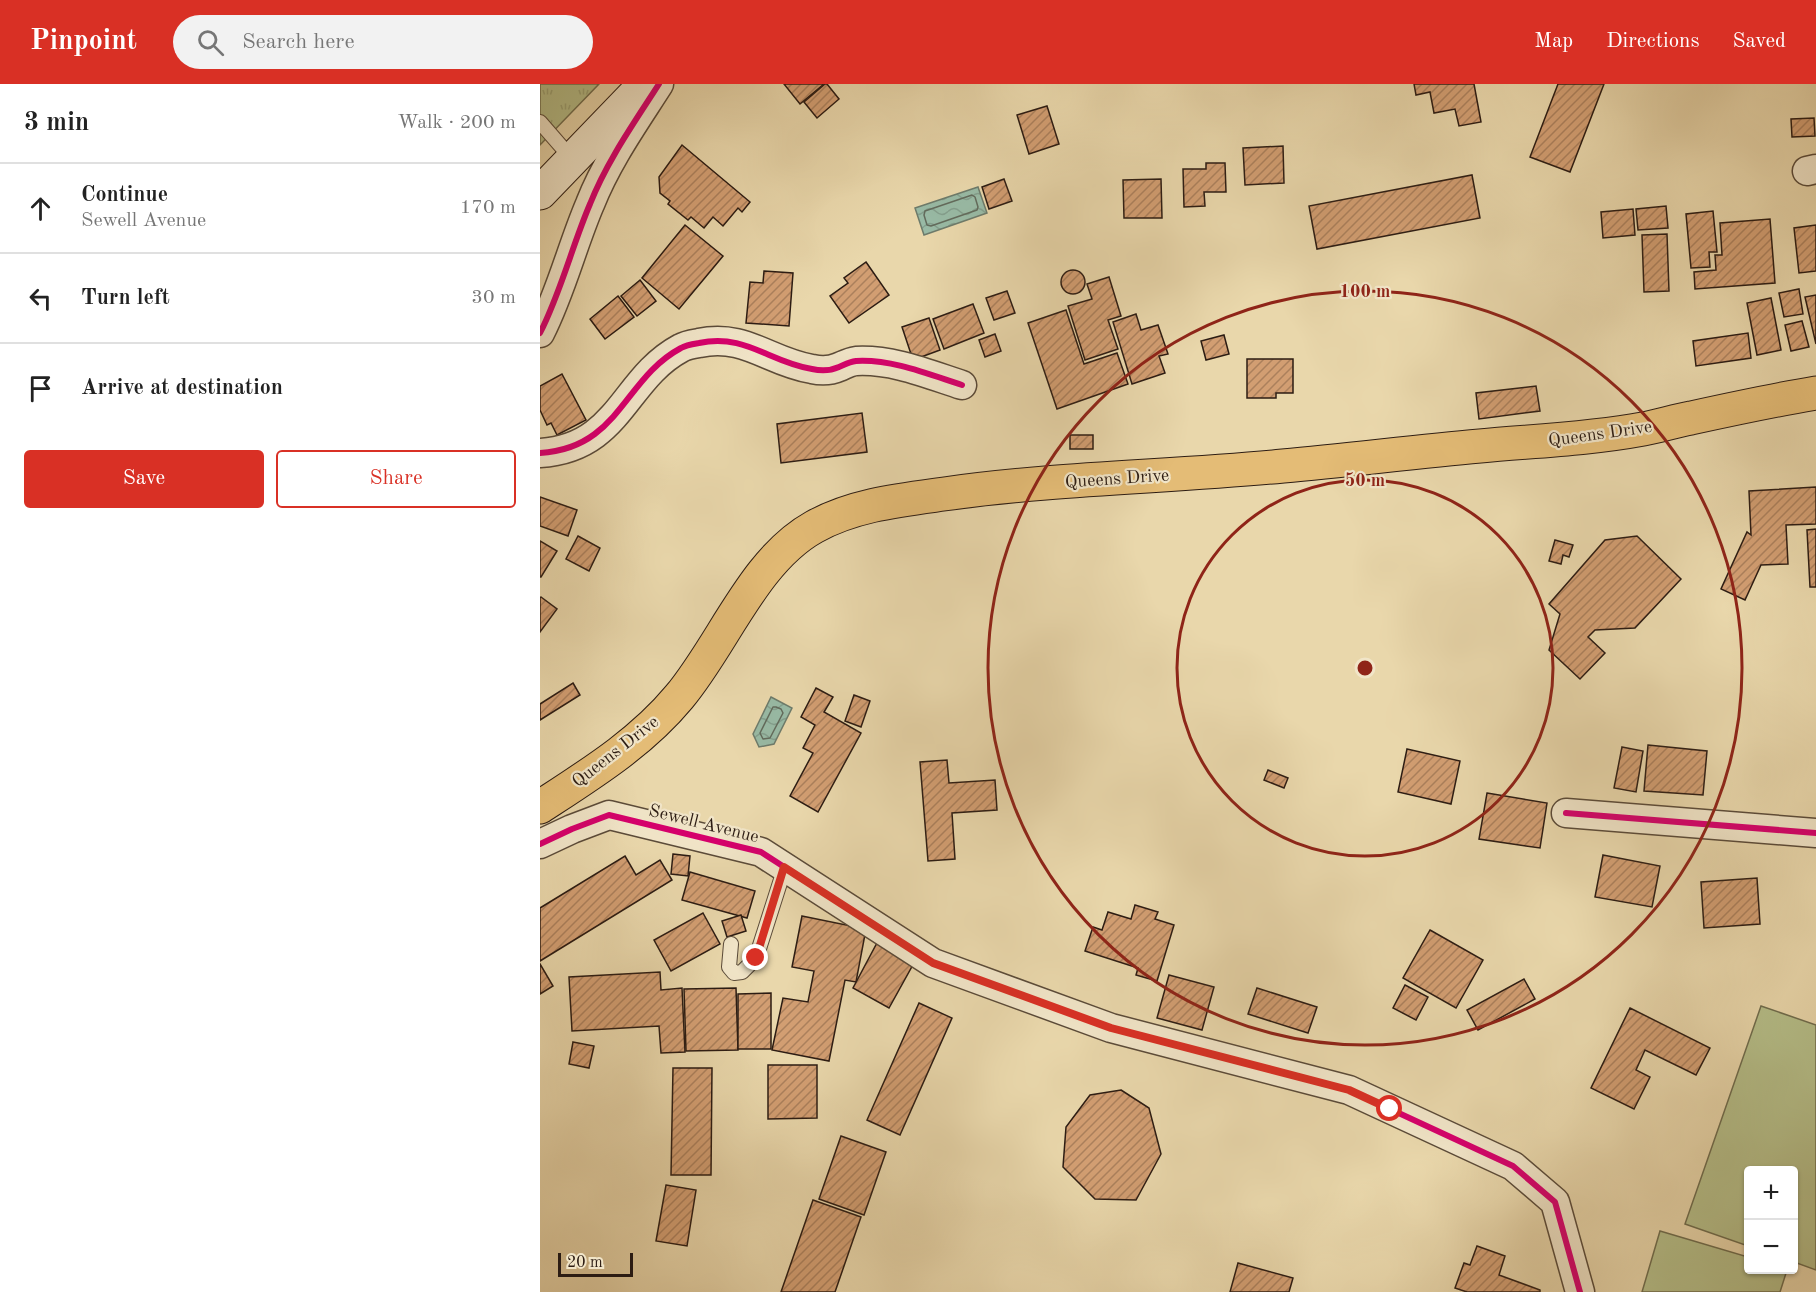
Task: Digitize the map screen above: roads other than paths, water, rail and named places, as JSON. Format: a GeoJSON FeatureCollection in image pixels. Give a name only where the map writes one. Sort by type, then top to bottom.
{"type":"FeatureCollection","features":[{"type":"Feature","properties":{"kind":"main road"},"geometry":{"type":"LineString","coordinates":[[540,193],[645,84]]}},
{"type":"Feature","properties":{"kind":"main road","name":"Queens Drive"},"geometry":{"type":"LineString","coordinates":[[540,807],[593,772],[650,728],[679,697],[703,665],[745,597],[787,547],[810,529],[842,513],[911,498],[999,486],[1281,466],[1396,453],[1586,437],[1642,429],[1816,393]]}},
{"type":"Feature","properties":{"kind":"street"},"geometry":{"type":"LineString","coordinates":[[540,333],[590,203],[614,155],[659,84]]}},
{"type":"Feature","properties":{"kind":"street"},"geometry":{"type":"LineString","coordinates":[[540,453],[557,452],[593,436],[610,421],[645,378],[662,362],[682,347],[711,341],[730,341],[742,344],[782,362],[811,369],[830,370],[855,362],[893,364],[962,385]]}},
{"type":"Feature","properties":{"kind":"street"},"geometry":{"type":"LineString","coordinates":[[1566,813],[1816,832]]}},
{"type":"Feature","properties":{"kind":"street","name":"Sewell Avenue"},"geometry":{"type":"LineString","coordinates":[[540,844],[609,815],[761,852],[933,963],[1111,1028],[1349,1090],[1513,1166],[1555,1202],[1580,1292]]}},
{"type":"Feature","properties":{"kind":"lane"},"geometry":{"type":"LineString","coordinates":[[540,122],[573,160]]}},
{"type":"Feature","properties":{"kind":"lane"},"geometry":{"type":"LineString","coordinates":[[731,944],[729,967],[734,973],[742,972],[756,958],[784,867]]}},
{"type":"Feature","properties":{"kind":"water"},"geometry":{"type":"Polygon","coordinates":[[[978,187],[987,213],[924,235],[915,208],[978,187]]]}},
{"type":"Feature","properties":{"kind":"water"},"geometry":{"type":"Polygon","coordinates":[[[771,697],[792,708],[774,744],[759,747],[753,734],[771,697]]]}}]}
